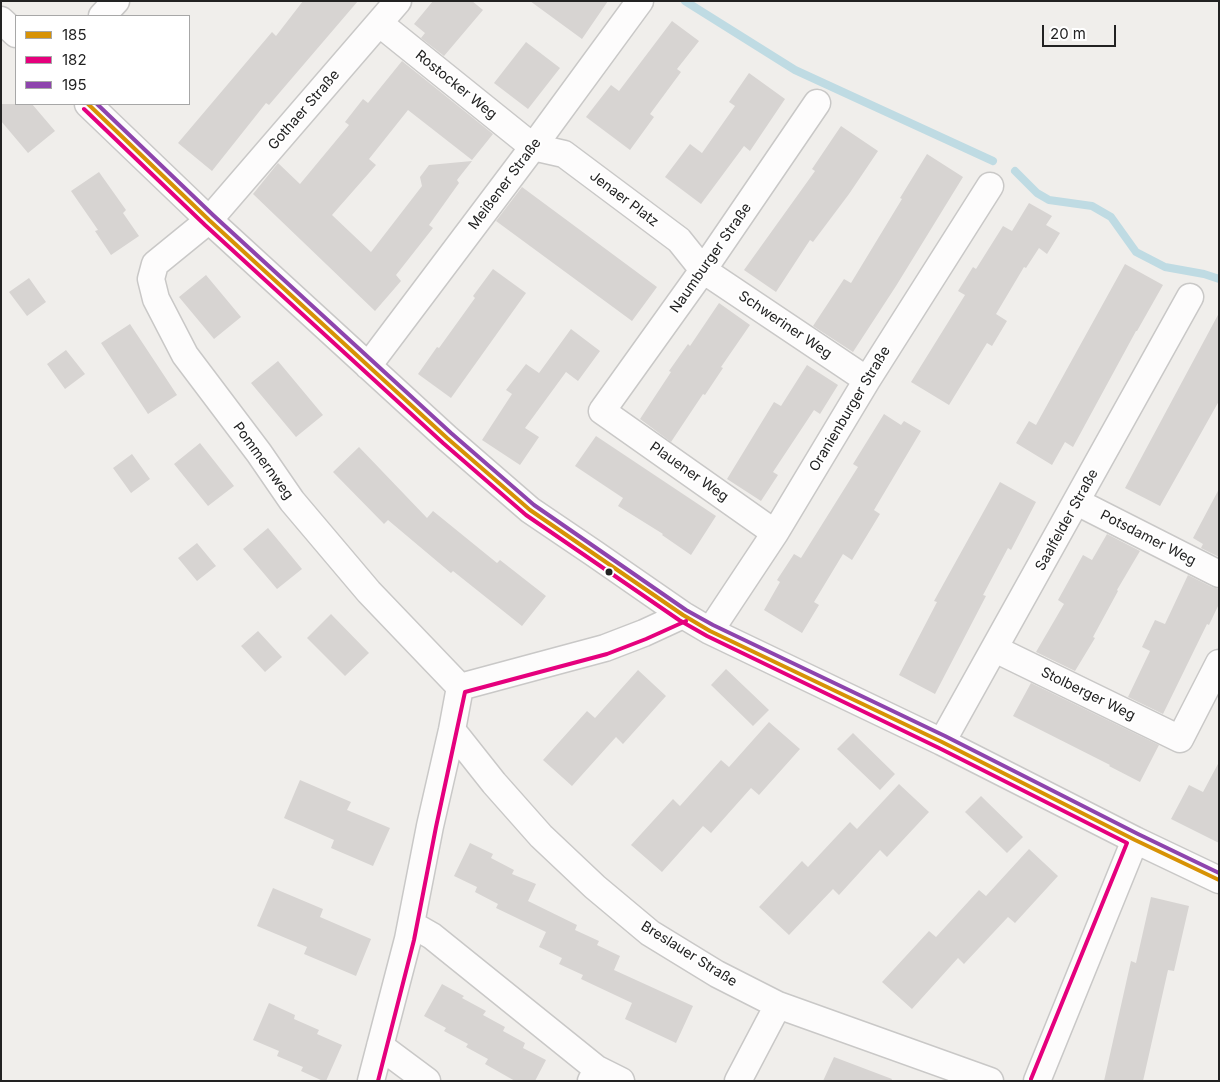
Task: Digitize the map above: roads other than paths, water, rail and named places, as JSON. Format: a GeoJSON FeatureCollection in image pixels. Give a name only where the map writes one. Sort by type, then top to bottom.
{"type":"FeatureCollection","features":[{"type":"Feature","properties":{"kind":"street"},"geometry":{"type":"LineString","coordinates":[[103,15],[116,1]]}},
{"type":"Feature","properties":{"kind":"street","name":"Gothaer Straße"},"geometry":{"type":"LineString","coordinates":[[209,220],[398,1]]}},
{"type":"Feature","properties":{"kind":"street","name":"Meißener Straße"},"geometry":{"type":"LineString","coordinates":[[368,366],[640,1]]}},
{"type":"Feature","properties":{"kind":"street"},"geometry":{"type":"LineString","coordinates":[[1,20],[15,33]]}},
{"type":"Feature","properties":{"kind":"street","name":"Rostocker Weg"},"geometry":{"type":"LineString","coordinates":[[380,23],[533,147]]}},
{"type":"Feature","properties":{"kind":"street","name":"Naumburger Straße"},"geometry":{"type":"LineString","coordinates":[[602,411],[703,270],[817,103]]}},
{"type":"Feature","properties":{"kind":"street"},"geometry":{"type":"LineString","coordinates":[[89,105],[209,220],[447,438],[530,510],[682,615],[710,631],[942,742],[1135,840],[1219,880]]}},
{"type":"Feature","properties":{"kind":"street","name":"Jenaer Platz"},"geometry":{"type":"LineString","coordinates":[[533,147],[564,154],[679,240],[703,270]]}},
{"type":"Feature","properties":{"kind":"street","name":"Oranienburger Straße"},"geometry":{"type":"LineString","coordinates":[[710,631],[775,533],[867,380],[990,186]]}},
{"type":"Feature","properties":{"kind":"street","name":"Pommernweg"},"geometry":{"type":"LineString","coordinates":[[209,220],[155,264],[151,279],[156,299],[169,328],[189,361],[259,453],[292,501],[369,592],[460,687]]}},
{"type":"Feature","properties":{"kind":"street","name":"Schweriner Weg"},"geometry":{"type":"LineString","coordinates":[[703,270],[867,380]]}},
{"type":"Feature","properties":{"kind":"street","name":"Saalfelder Straße"},"geometry":{"type":"LineString","coordinates":[[942,742],[1190,297]]}},
{"type":"Feature","properties":{"kind":"street","name":"Plauener Weg"},"geometry":{"type":"LineString","coordinates":[[602,411],[775,533]]}},
{"type":"Feature","properties":{"kind":"street","name":"Potsdamer Weg"},"geometry":{"type":"LineString","coordinates":[[1077,502],[1219,574]]}},
{"type":"Feature","properties":{"kind":"street"},"geometry":{"type":"LineString","coordinates":[[372,1081],[412,924],[430,826],[460,687],[605,648],[644,633],[682,615]]}},
{"type":"Feature","properties":{"kind":"street","name":"Stolberger Weg"},"geometry":{"type":"LineString","coordinates":[[995,649],[1180,739],[1219,663]]}},
{"type":"Feature","properties":{"kind":"street","name":"Breslauer Straße"},"geometry":{"type":"LineString","coordinates":[[452,730],[494,783],[541,836],[595,887],[643,927],[717,974],[778,1005],[990,1081]]}},
{"type":"Feature","properties":{"kind":"street"},"geometry":{"type":"LineString","coordinates":[[1037,1081],[1135,840]]}},
{"type":"Feature","properties":{"kind":"street"},"geometry":{"type":"LineString","coordinates":[[412,924],[432,936],[594,1075],[621,1081]]}},
{"type":"Feature","properties":{"kind":"street"},"geometry":{"type":"LineString","coordinates":[[738,1081],[778,1005]]}},
{"type":"Feature","properties":{"kind":"street"},"geometry":{"type":"LineString","coordinates":[[380,1046],[427,1081]]}},
{"type":"Feature","properties":{"kind":"waterway"},"geometry":{"type":"LineString","coordinates":[[685,1],[795,70],[993,161]]}},
{"type":"Feature","properties":{"kind":"waterway"},"geometry":{"type":"LineString","coordinates":[[1015,171],[1037,193],[1049,200],[1092,206],[1111,217],[1136,252],[1165,267],[1204,274],[1219,279]]}}]}
